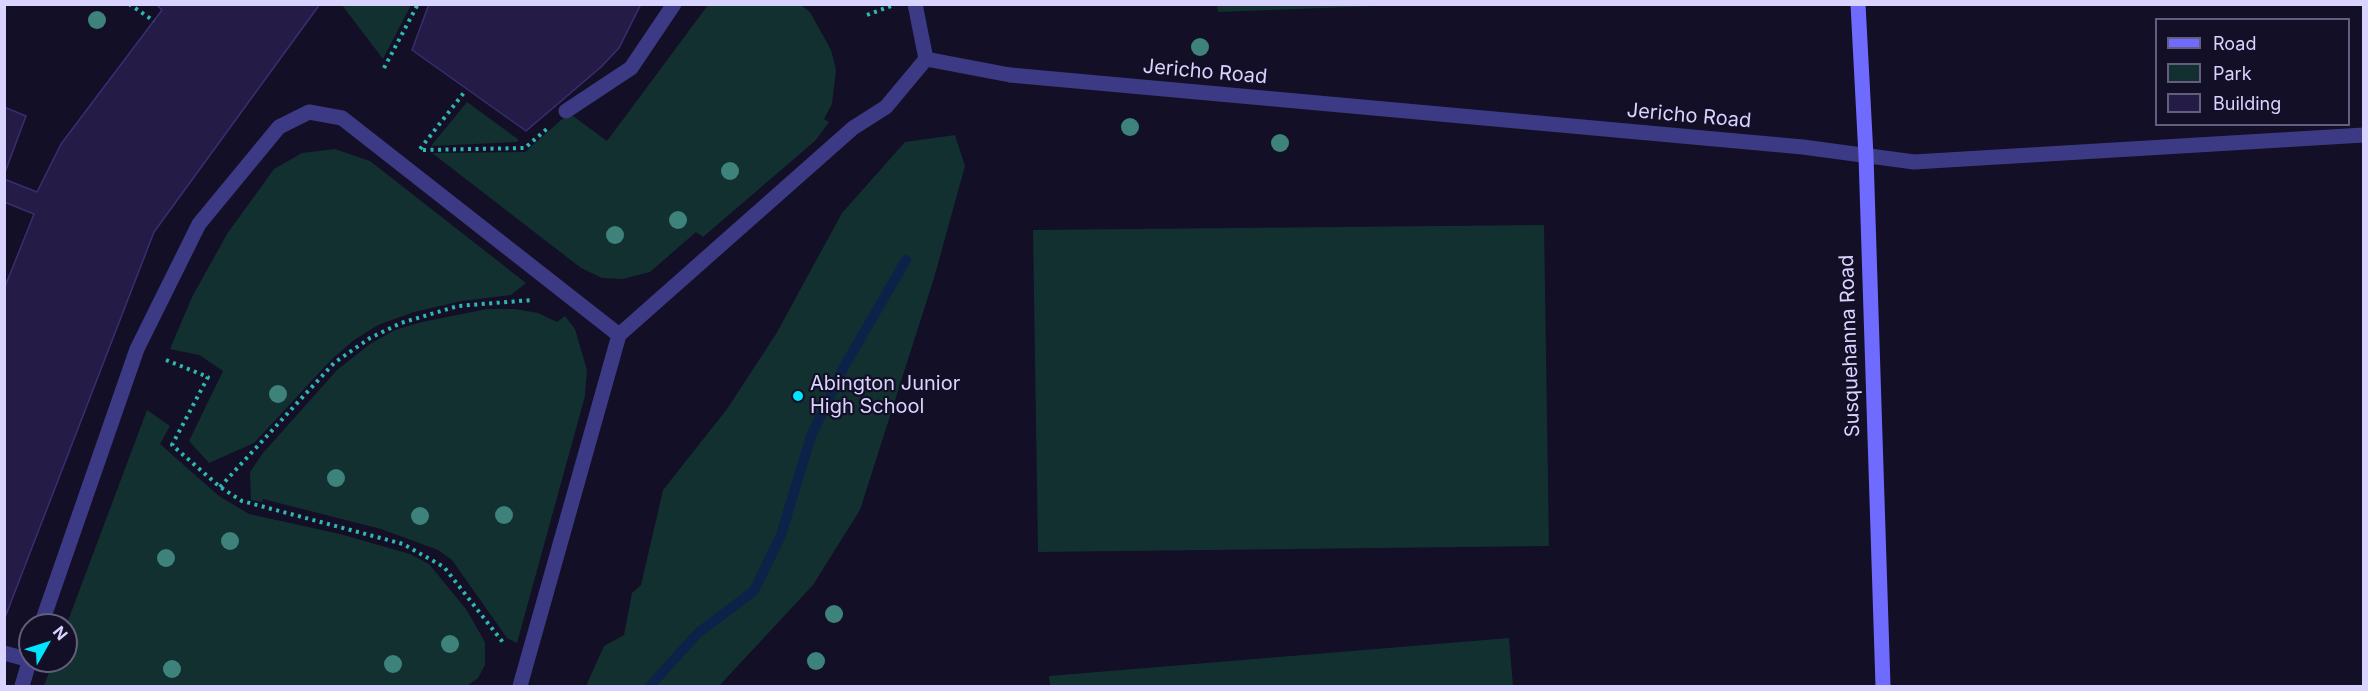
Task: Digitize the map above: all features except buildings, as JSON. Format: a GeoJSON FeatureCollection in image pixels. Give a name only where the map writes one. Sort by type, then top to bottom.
{"type":"FeatureCollection","features":[{"type":"Feature","properties":{"kind":"main road","name":"Susquehanna Road"},"geometry":{"type":"LineString","coordinates":[[1858,4],[1866,156],[1882,687]]}},
{"type":"Feature","properties":{"kind":"street"},"geometry":{"type":"LineString","coordinates":[[567,111],[631,68],[675,4]]}},
{"type":"Feature","properties":{"kind":"street"},"geometry":{"type":"LineString","coordinates":[[520,687],[619,335],[853,128],[886,107],[926,59],[915,4]]}},
{"type":"Feature","properties":{"kind":"street","name":"Jericho Road"},"geometry":{"type":"LineString","coordinates":[[926,59],[1010,75],[1803,147],[1914,162],[2364,135]]}},
{"type":"Feature","properties":{"kind":"street"},"geometry":{"type":"LineString","coordinates":[[45,613],[137,349],[200,224],[279,127],[309,112],[342,118],[619,335]]}},
{"type":"Feature","properties":{"kind":"path"},"geometry":{"type":"LineString","coordinates":[[129,4],[154,21]]}},
{"type":"Feature","properties":{"kind":"path"},"geometry":{"type":"LineString","coordinates":[[384,68],[418,4]]}},
{"type":"Feature","properties":{"kind":"path"},"geometry":{"type":"LineString","coordinates":[[867,15],[894,5]]}},
{"type":"Feature","properties":{"kind":"path"},"geometry":{"type":"LineString","coordinates":[[466,90],[419,150],[525,148],[567,111]]}},
{"type":"Feature","properties":{"kind":"path"},"geometry":{"type":"LineString","coordinates":[[220,487],[334,363],[370,338],[401,323],[458,306],[540,299]]}},
{"type":"Feature","properties":{"kind":"path"},"geometry":{"type":"LineString","coordinates":[[166,360],[208,377],[172,445],[220,487],[242,501],[403,544],[444,567],[509,650]]}},
{"type":"Feature","properties":{"kind":"green space"},"geometry":{"type":"Polygon","coordinates":[[[1217,4],[1402,5],[1218,12],[1217,4]]]}},
{"type":"Feature","properties":{"kind":"green space"},"geometry":{"type":"Polygon","coordinates":[[[342,5],[411,5],[383,59],[342,5]]]}},
{"type":"Feature","properties":{"kind":"green space"},"geometry":{"type":"Polygon","coordinates":[[[708,5],[801,5],[810,12],[831,50],[836,70],[832,104],[824,119],[829,122],[816,140],[703,237],[696,232],[650,272],[623,279],[602,278],[581,268],[432,153],[525,152],[569,113],[607,141],[708,5]]]}},
{"type":"Feature","properties":{"kind":"green space"},"geometry":{"type":"Polygon","coordinates":[[[467,102],[519,140],[517,142],[431,146],[467,102]]]}},
{"type":"Feature","properties":{"kind":"green space"},"geometry":{"type":"Polygon","coordinates":[[[955,135],[965,166],[934,278],[860,510],[813,585],[719,686],[586,686],[604,646],[624,635],[632,593],[641,585],[663,490],[727,409],[776,334],[842,213],[905,142],[955,135]]]}},
{"type":"Feature","properties":{"kind":"green space"},"geometry":{"type":"Polygon","coordinates":[[[335,149],[370,161],[526,283],[511,295],[462,301],[414,312],[378,325],[354,340],[331,360],[254,443],[209,463],[189,441],[223,371],[199,355],[170,349],[192,297],[227,234],[274,169],[302,153],[335,149]]]}},
{"type":"Feature","properties":{"kind":"green space"},"geometry":{"type":"Polygon","coordinates":[[[1544,225],[1549,546],[1038,552],[1033,230],[1544,225]]]}},
{"type":"Feature","properties":{"kind":"green space"},"geometry":{"type":"Polygon","coordinates":[[[487,309],[515,309],[538,313],[557,322],[565,316],[575,329],[587,370],[585,396],[517,643],[507,638],[452,560],[438,550],[381,529],[263,499],[262,502],[251,500],[250,472],[263,453],[337,370],[370,344],[395,330],[487,309]]]}},
{"type":"Feature","properties":{"kind":"green space"},"geometry":{"type":"Polygon","coordinates":[[[147,410],[170,426],[160,444],[219,496],[249,514],[340,534],[410,554],[429,564],[466,609],[485,642],[485,665],[478,678],[467,686],[44,686],[49,673],[78,673],[78,613],[71,613],[147,410]]]}},
{"type":"Feature","properties":{"kind":"green space"},"geometry":{"type":"Polygon","coordinates":[[[1509,638],[1513,686],[1050,686],[1049,676],[1509,638]]]}},
{"type":"Feature","properties":{"kind":"waterway"},"geometry":{"type":"LineString","coordinates":[[650,686],[698,633],[754,591],[781,535],[811,436],[845,365],[906,260]]}},
{"type":"Feature","properties":{"kind":"place","name":"Abington Junior High School"},"geometry":{"type":"Point","coordinates":[798,396]}}]}
